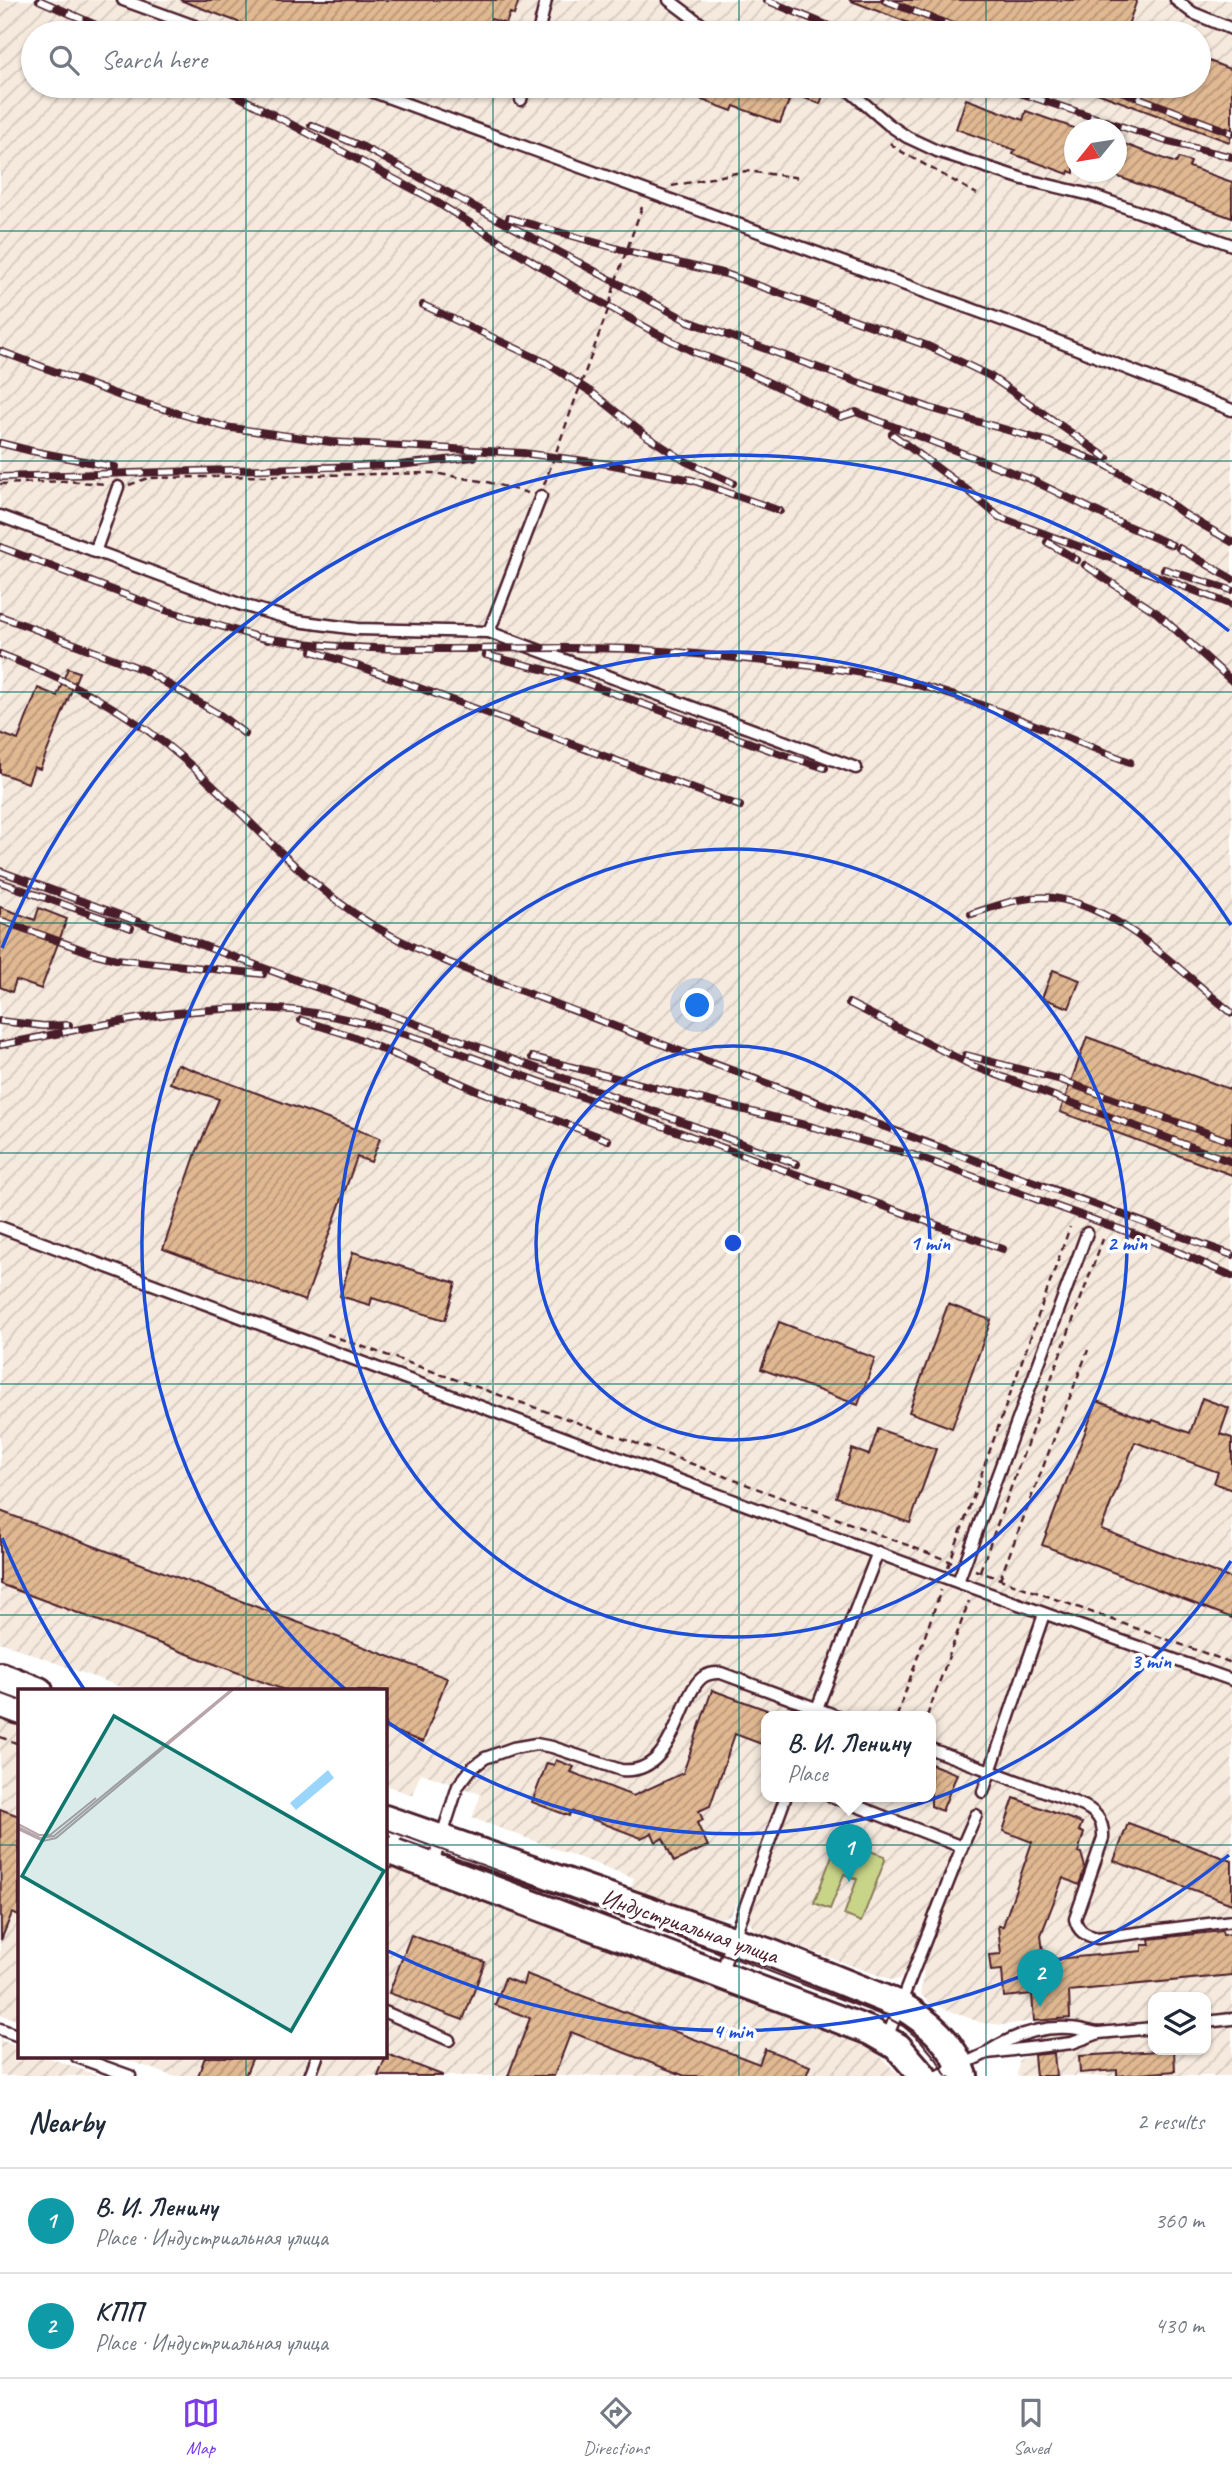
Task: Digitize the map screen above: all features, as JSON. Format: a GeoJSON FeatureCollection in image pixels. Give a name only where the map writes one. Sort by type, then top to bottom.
{"type":"FeatureCollection","features":[{"type":"Feature","properties":{"kind":"main road"},"geometry":{"type":"LineString","coordinates":[[0,1676],[34,1689]]}},
{"type":"Feature","properties":{"kind":"main road"},"geometry":{"type":"LineString","coordinates":[[0,1703],[18,1710]]}},
{"type":"Feature","properties":{"kind":"main road","name":"Индустриальная улица"},"geometry":{"type":"LineString","coordinates":[[392,1822],[773,1954],[900,2005],[937,2032],[954,2073]]}},
{"type":"Feature","properties":{"kind":"main road","name":"Индустриальная улица"},"geometry":{"type":"LineString","coordinates":[[387,1855],[432,1867],[870,2031],[907,2056],[923,2076]]}},
{"type":"Feature","properties":{"kind":"lane"},"geometry":{"type":"LineString","coordinates":[[123,0],[181,21]]}},
{"type":"Feature","properties":{"kind":"lane"},"geometry":{"type":"LineString","coordinates":[[541,21],[546,0]]}},
{"type":"Feature","properties":{"kind":"lane"},"geometry":{"type":"LineString","coordinates":[[669,0],[697,21]]}},
{"type":"Feature","properties":{"kind":"lane"},"geometry":{"type":"LineString","coordinates":[[1176,0],[1193,13],[1232,29]]}},
{"type":"Feature","properties":{"kind":"lane"},"geometry":{"type":"LineString","coordinates":[[390,98],[1014,325],[1232,410]]}},
{"type":"Feature","properties":{"kind":"lane"},"geometry":{"type":"LineString","coordinates":[[858,98],[888,124],[937,151],[1023,179],[1091,195],[1232,245]]}},
{"type":"Feature","properties":{"kind":"lane"},"geometry":{"type":"LineString","coordinates":[[95,552],[118,487]]}},
{"type":"Feature","properties":{"kind":"lane"},"geometry":{"type":"LineString","coordinates":[[489,632],[541,496]]}},
{"type":"Feature","properties":{"kind":"lane"},"geometry":{"type":"LineString","coordinates":[[0,516],[239,604],[313,625],[357,629],[489,632],[856,768]]}},
{"type":"Feature","properties":{"kind":"lane"},"geometry":{"type":"LineString","coordinates":[[0,1227],[603,1452],[1232,1680]]}},
{"type":"Feature","properties":{"kind":"lane"},"geometry":{"type":"LineString","coordinates":[[958,1582],[1087,1233]]}},
{"type":"Feature","properties":{"kind":"lane"},"geometry":{"type":"LineString","coordinates":[[816,1711],[878,1552]]}},
{"type":"Feature","properties":{"kind":"lane"},"geometry":{"type":"LineString","coordinates":[[984,1792],[1044,1614]]}},
{"type":"Feature","properties":{"kind":"lane"},"geometry":{"type":"LineString","coordinates":[[432,1867],[458,1786],[485,1758],[527,1744],[536,1744],[552,1746],[621,1770],[632,1771],[653,1764],[663,1754],[699,1679],[711,1672],[722,1673],[814,1711]]}},
{"type":"Feature","properties":{"kind":"lane"},"geometry":{"type":"LineString","coordinates":[[936,1751],[1089,1808],[1097,1815],[1103,1838],[1074,1919],[1076,1926],[1084,1934],[1097,1938],[1232,1921]]}},
{"type":"Feature","properties":{"kind":"lane"},"geometry":{"type":"LineString","coordinates":[[721,1974],[784,1802]]}},
{"type":"Feature","properties":{"kind":"lane"},"geometry":{"type":"LineString","coordinates":[[846,1802],[962,1847]]}},
{"type":"Feature","properties":{"kind":"lane"},"geometry":{"type":"LineString","coordinates":[[887,2040],[976,1815]]}},
{"type":"Feature","properties":{"kind":"lane"},"geometry":{"type":"LineString","coordinates":[[387,1855],[392,1822]]}},
{"type":"Feature","properties":{"kind":"lane"},"geometry":{"type":"LineString","coordinates":[[387,2013],[449,2040]]}},
{"type":"Feature","properties":{"kind":"lane"},"geometry":{"type":"LineString","coordinates":[[1211,2021],[1232,2019]]}},
{"type":"Feature","properties":{"kind":"lane"},"geometry":{"type":"LineString","coordinates":[[954,2073],[1014,2036],[1069,2028],[1099,2034]]}},
{"type":"Feature","properties":{"kind":"lane"},"geometry":{"type":"LineString","coordinates":[[0,2029],[18,2036]]}},
{"type":"Feature","properties":{"kind":"lane"},"geometry":{"type":"LineString","coordinates":[[987,2053],[1072,2043],[1099,2034],[1148,2029]]}},
{"type":"Feature","properties":{"kind":"lane"},"geometry":{"type":"LineString","coordinates":[[80,2058],[130,2076]]}},
{"type":"Feature","properties":{"kind":"lane"},"geometry":{"type":"LineString","coordinates":[[310,2076],[317,2058]]}},
{"type":"Feature","properties":{"kind":"path"},"geometry":{"type":"LineString","coordinates":[[668,186],[746,171],[802,178]]}},
{"type":"Feature","properties":{"kind":"path"},"geometry":{"type":"LineString","coordinates":[[0,484],[84,481],[118,487],[148,478],[433,473],[487,482],[541,496],[642,207]]}},
{"type":"Feature","properties":{"kind":"path"},"geometry":{"type":"LineString","coordinates":[[899,1711],[949,1560],[1070,1227]]}},
{"type":"Feature","properties":{"kind":"path"},"geometry":{"type":"LineString","coordinates":[[929,1711],[1103,1239]]}},
{"type":"Feature","properties":{"kind":"path"},"geometry":{"type":"LineString","coordinates":[[328,1334],[655,1450],[1232,1663]]}},
{"type":"Feature","properties":{"kind":"path"},"geometry":{"type":"LineString","coordinates":[[1000,1579],[1088,1350]]}},
{"type":"Feature","properties":{"kind":"path"},"geometry":{"type":"LineString","coordinates":[[0,1737],[18,1744]]}},
{"type":"Feature","properties":{"kind":"shaded area"},"geometry":{"type":"Polygon","coordinates":[[[0,0],[1232,0],[1232,2076],[1017,2076],[1019,2060],[1034,2053],[1034,2021],[1005,2025],[982,2023],[929,2003],[920,1993],[924,1971],[908,1966],[900,1979],[891,1980],[754,1930],[748,1919],[752,1909],[736,1903],[731,1914],[721,1918],[666,1900],[654,1901],[629,1893],[634,1878],[472,1818],[481,1794],[421,1773],[412,1795],[387,1786],[387,1689],[126,1689],[0,1642],[0,0]]]}},
{"type":"Feature","properties":{"kind":"shaded area"},"geometry":{"type":"Polygon","coordinates":[[[0,1718],[18,1725],[18,2021],[0,2014],[0,1718]]]}},
{"type":"Feature","properties":{"kind":"shaded area"},"geometry":{"type":"Polygon","coordinates":[[[387,1863],[865,2041],[900,2076],[172,2076],[122,2058],[387,2058],[387,1863]]]}},
{"type":"Feature","properties":{"kind":"shaded area"},"geometry":{"type":"Polygon","coordinates":[[[0,2040],[18,2047],[18,2058],[50,2058],[100,2076],[0,2076],[0,2040]]]}},
{"type":"Feature","properties":{"kind":"green space"},"geometry":{"type":"Polygon","coordinates":[[[842,1841],[884,1856],[885,1860],[861,1922],[844,1915],[857,1879],[844,1874],[830,1909],[814,1903],[837,1842],[842,1841]]]}},
{"type":"Feature","properties":{"kind":"building"},"geometry":{"type":"Polygon","coordinates":[[[180,0],[519,0],[514,15],[510,13],[507,21],[235,21],[180,0]]]}},
{"type":"Feature","properties":{"kind":"building"},"geometry":{"type":"Polygon","coordinates":[[[849,0],[1137,0],[1129,21],[904,21],[849,0]]]}},
{"type":"Feature","properties":{"kind":"building"},"geometry":{"type":"Polygon","coordinates":[[[1211,62],[1232,70],[1232,134],[1229,142],[1111,98],[1211,98],[1211,62]]]}},
{"type":"Feature","properties":{"kind":"building"},"geometry":{"type":"Polygon","coordinates":[[[781,98],[789,101],[780,123],[734,106],[732,111],[702,100],[781,98]]]}},
{"type":"Feature","properties":{"kind":"building"},"geometry":{"type":"Polygon","coordinates":[[[804,98],[822,98],[820,104],[804,98]]]}},
{"type":"Feature","properties":{"kind":"building"},"geometry":{"type":"Polygon","coordinates":[[[966,99],[1023,120],[1026,111],[1064,124],[1064,173],[1013,154],[1015,150],[956,129],[966,99]]]}},
{"type":"Feature","properties":{"kind":"building"},"geometry":{"type":"Polygon","coordinates":[[[1127,145],[1176,163],[1179,158],[1191,162],[1189,167],[1232,182],[1232,218],[1127,180],[1127,145]]]}},
{"type":"Feature","properties":{"kind":"building"},"geometry":{"type":"Polygon","coordinates":[[[68,668],[79,672],[40,769],[34,767],[28,783],[0,773],[0,733],[18,740],[38,688],[57,696],[68,668]]]}},
{"type":"Feature","properties":{"kind":"building"},"geometry":{"type":"Polygon","coordinates":[[[0,907],[35,920],[39,908],[67,919],[41,989],[16,980],[12,992],[0,987],[0,907]]]}},
{"type":"Feature","properties":{"kind":"building"},"geometry":{"type":"Polygon","coordinates":[[[1053,970],[1080,980],[1069,1008],[1042,998],[1053,970]]]}},
{"type":"Feature","properties":{"kind":"building"},"geometry":{"type":"Polygon","coordinates":[[[1087,1037],[1232,1090],[1232,1175],[1060,1112],[1087,1037]]]}},
{"type":"Feature","properties":{"kind":"building"},"geometry":{"type":"Polygon","coordinates":[[[177,1064],[380,1138],[371,1162],[357,1157],[305,1301],[163,1249],[196,1153],[219,1099],[170,1083],[177,1064]]]}},
{"type":"Feature","properties":{"kind":"building"},"geometry":{"type":"Polygon","coordinates":[[[353,1252],[456,1283],[445,1320],[372,1298],[370,1305],[340,1296],[353,1252]]]}},
{"type":"Feature","properties":{"kind":"building"},"geometry":{"type":"Polygon","coordinates":[[[948,1304],[991,1320],[952,1428],[909,1412],[948,1304]]]}},
{"type":"Feature","properties":{"kind":"building"},"geometry":{"type":"Polygon","coordinates":[[[779,1322],[875,1358],[858,1405],[761,1369],[779,1322]]]}},
{"type":"Feature","properties":{"kind":"building"},"geometry":{"type":"Polygon","coordinates":[[[1202,1398],[1229,1408],[1220,1434],[1232,1438],[1232,1490],[1214,1483],[1218,1472],[1135,1442],[1101,1529],[1232,1579],[1232,1618],[1042,1545],[1097,1401],[1190,1433],[1202,1398]]]}},
{"type":"Feature","properties":{"kind":"building"},"geometry":{"type":"Polygon","coordinates":[[[878,1429],[936,1449],[910,1523],[836,1497],[852,1449],[869,1455],[878,1429]]]}},
{"type":"Feature","properties":{"kind":"building"},"geometry":{"type":"Polygon","coordinates":[[[0,1511],[447,1678],[423,1742],[387,1729],[387,1689],[282,1689],[0,1584],[0,1511]]]}},
{"type":"Feature","properties":{"kind":"building"},"geometry":{"type":"Polygon","coordinates":[[[712,1690],[767,1710],[761,1711],[761,1744],[735,1734],[710,1806],[699,1811],[703,1820],[697,1823],[708,1846],[674,1862],[663,1838],[656,1842],[652,1833],[641,1838],[571,1811],[569,1816],[532,1802],[547,1763],[554,1765],[556,1760],[574,1767],[571,1772],[633,1796],[683,1773],[712,1690]]]}},
{"type":"Feature","properties":{"kind":"building"},"geometry":{"type":"Polygon","coordinates":[[[936,1766],[957,1774],[942,1811],[931,1806],[931,1802],[936,1802],[936,1766]]]}},
{"type":"Feature","properties":{"kind":"building"},"geometry":{"type":"Polygon","coordinates":[[[1014,1798],[1082,1823],[1079,1831],[1084,1833],[1078,1852],[1081,1853],[1085,1867],[1079,1885],[1063,1878],[1041,1935],[1044,1960],[1142,1951],[1142,1945],[1150,1945],[1149,1939],[1222,1931],[1223,1935],[1232,1934],[1232,1975],[1069,1991],[1070,2018],[1034,2021],[1032,1994],[1004,1997],[1002,1970],[991,1971],[989,1955],[1001,1954],[998,1926],[1003,1926],[1032,1842],[1003,1831],[1014,1798]]]}},
{"type":"Feature","properties":{"kind":"building"},"geometry":{"type":"Polygon","coordinates":[[[0,1809],[18,1816],[18,1916],[12,1913],[1,1940],[0,1809]]]}},
{"type":"Feature","properties":{"kind":"building"},"geometry":{"type":"Polygon","coordinates":[[[1128,1823],[1232,1861],[1232,1904],[1114,1861],[1128,1823]]]}},
{"type":"Feature","properties":{"kind":"building"},"geometry":{"type":"Polygon","coordinates":[[[411,1935],[485,1962],[463,2020],[389,1993],[411,1935]]]}},
{"type":"Feature","properties":{"kind":"building"},"geometry":{"type":"Polygon","coordinates":[[[526,1974],[759,2064],[765,2049],[810,2066],[806,2076],[685,2076],[571,2032],[554,2076],[508,2076],[530,2018],[495,2005],[505,1978],[523,1985],[526,1974]]]}},
{"type":"Feature","properties":{"kind":"building"},"geometry":{"type":"Polygon","coordinates":[[[1148,2052],[1148,2055],[1174,2055],[1175,2071],[1117,2076],[1117,2070],[1080,2073],[1079,2056],[1148,2052]]]}},
{"type":"Feature","properties":{"kind":"building"},"geometry":{"type":"Polygon","coordinates":[[[1054,2053],[1056,2076],[1036,2076],[1034,2055],[1054,2053]]]}},
{"type":"Feature","properties":{"kind":"building"},"geometry":{"type":"Polygon","coordinates":[[[387,2054],[442,2075],[442,2076],[378,2076],[387,2054]]]}},
{"type":"Feature","properties":{"kind":"building"},"geometry":{"type":"Polygon","coordinates":[[[205,2058],[253,2058],[245,2076],[198,2076],[205,2058]]]}},
{"type":"Feature","properties":{"kind":"tram line"},"geometry":{"type":"LineString","coordinates":[[0,1693],[18,1700]]}},
{"type":"Feature","properties":{"kind":"tram line"},"geometry":{"type":"LineString","coordinates":[[387,1830],[884,2016],[903,2026],[921,2041],[946,2076]]}},
{"type":"Feature","properties":{"kind":"railway"},"geometry":{"type":"LineString","coordinates":[[39,0],[87,21]]}},
{"type":"Feature","properties":{"kind":"railway"},"geometry":{"type":"LineString","coordinates":[[766,0],[817,21]]}},
{"type":"Feature","properties":{"kind":"railway"},"geometry":{"type":"LineString","coordinates":[[884,0],[939,21]]}},
{"type":"Feature","properties":{"kind":"railway"},"geometry":{"type":"LineString","coordinates":[[242,98],[428,197],[574,287],[694,352],[747,372],[841,417],[856,412],[1032,480],[1172,545]]}},
{"type":"Feature","properties":{"kind":"railway"},"geometry":{"type":"LineString","coordinates":[[1035,98],[1169,142],[1232,157]]}},
{"type":"Feature","properties":{"kind":"railway"},"geometry":{"type":"LineString","coordinates":[[1140,98],[1232,133]]}},
{"type":"Feature","properties":{"kind":"railway"},"geometry":{"type":"LineString","coordinates":[[311,125],[363,147],[688,321],[930,408],[1049,442],[1106,465],[1167,501]]}},
{"type":"Feature","properties":{"kind":"railway"},"geometry":{"type":"LineString","coordinates":[[509,218],[626,251],[726,274],[928,346],[990,376],[1107,458]]}},
{"type":"Feature","properties":{"kind":"railway"},"geometry":{"type":"LineString","coordinates":[[423,305],[545,362],[594,394],[645,435],[685,461],[733,483]]}},
{"type":"Feature","properties":{"kind":"railway"},"geometry":{"type":"LineString","coordinates":[[0,351],[123,397],[225,427],[331,442],[523,453],[608,464],[692,480],[780,511]]}},
{"type":"Feature","properties":{"kind":"railway"},"geometry":{"type":"LineString","coordinates":[[892,434],[999,517],[1232,605]]}},
{"type":"Feature","properties":{"kind":"railway"},"geometry":{"type":"LineString","coordinates":[[0,443],[115,467]]}},
{"type":"Feature","properties":{"kind":"railway"},"geometry":{"type":"LineString","coordinates":[[0,477],[399,465],[474,457]]}},
{"type":"Feature","properties":{"kind":"railway"},"geometry":{"type":"LineString","coordinates":[[1158,495],[1232,542]]}},
{"type":"Feature","properties":{"kind":"railway"},"geometry":{"type":"LineString","coordinates":[[1047,542],[1077,560]]}},
{"type":"Feature","properties":{"kind":"railway"},"geometry":{"type":"LineString","coordinates":[[0,547],[165,610],[268,640]]}},
{"type":"Feature","properties":{"kind":"railway"},"geometry":{"type":"LineString","coordinates":[[1179,548],[1232,579]]}},
{"type":"Feature","properties":{"kind":"railway"},"geometry":{"type":"LineString","coordinates":[[1085,565],[1157,613],[1232,681]]}},
{"type":"Feature","properties":{"kind":"railway"},"geometry":{"type":"LineString","coordinates":[[1164,569],[1231,590]]}},
{"type":"Feature","properties":{"kind":"railway"},"geometry":{"type":"LineString","coordinates":[[0,616],[144,670],[220,715],[245,734]]}},
{"type":"Feature","properties":{"kind":"railway"},"geometry":{"type":"LineString","coordinates":[[258,637],[398,649],[633,649],[838,669],[939,691],[1130,762]]}},
{"type":"Feature","properties":{"kind":"railway"},"geometry":{"type":"LineString","coordinates":[[312,651],[740,806]]}},
{"type":"Feature","properties":{"kind":"railway"},"geometry":{"type":"LineString","coordinates":[[0,654],[75,687],[143,727],[186,761],[308,877],[362,918],[407,944],[677,1050],[1232,1255]]}},
{"type":"Feature","properties":{"kind":"railway"},"geometry":{"type":"LineString","coordinates":[[486,655],[558,673],[825,768]]}},
{"type":"Feature","properties":{"kind":"railway"},"geometry":{"type":"LineString","coordinates":[[0,871],[797,1164]]}},
{"type":"Feature","properties":{"kind":"railway"},"geometry":{"type":"LineString","coordinates":[[0,882],[131,928]]}},
{"type":"Feature","properties":{"kind":"railway"},"geometry":{"type":"LineString","coordinates":[[971,914],[1012,902],[1043,897],[1079,904],[1104,914],[1127,928],[1232,1013]]}},
{"type":"Feature","properties":{"kind":"railway"},"geometry":{"type":"LineString","coordinates":[[0,920],[116,959],[263,974]]}},
{"type":"Feature","properties":{"kind":"railway"},"geometry":{"type":"LineString","coordinates":[[849,1003],[973,1066],[1232,1162]]}},
{"type":"Feature","properties":{"kind":"railway"},"geometry":{"type":"LineString","coordinates":[[0,1045],[145,1017],[218,1009],[292,1010],[344,1018],[427,1041],[1003,1249]]}},
{"type":"Feature","properties":{"kind":"railway"},"geometry":{"type":"LineString","coordinates":[[301,1020],[352,1036],[476,1090],[608,1140]]}},
{"type":"Feature","properties":{"kind":"railway"},"geometry":{"type":"LineString","coordinates":[[0,1021],[44,1026],[69,1025]]}},
{"type":"Feature","properties":{"kind":"railway"},"geometry":{"type":"LineString","coordinates":[[966,1055],[1061,1080],[1232,1142]]}},
{"type":"Feature","properties":{"kind":"railway"},"geometry":{"type":"LineString","coordinates":[[532,1057],[813,1127],[913,1155],[1153,1241],[1232,1276]]}},
{"type":"Feature","properties":{"kind":"place","name":"В. И. Ленину"},"geometry":{"type":"Point","coordinates":[849,1882]}},
{"type":"Feature","properties":{"kind":"place","name":"КПП"},"geometry":{"type":"Point","coordinates":[1040,2007]}}]}
